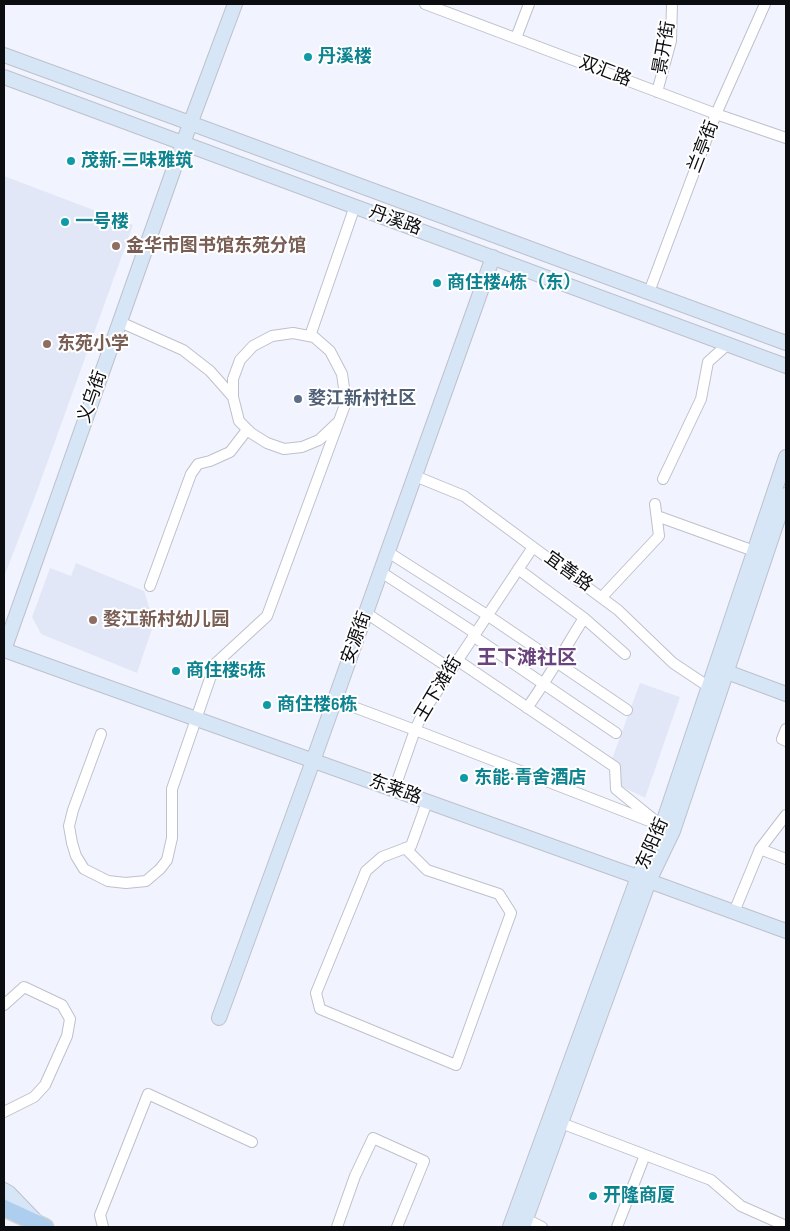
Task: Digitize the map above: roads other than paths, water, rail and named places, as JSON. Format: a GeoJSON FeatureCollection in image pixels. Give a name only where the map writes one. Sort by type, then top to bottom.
{"type":"FeatureCollection","features":[{"type":"Feature","properties":{"kind":"main road","name":"义乌街"},"geometry":{"type":"LineString","coordinates":[[4,650],[190,123],[235,4]]}},
{"type":"Feature","properties":{"kind":"main road","name":"丹溪路"},"geometry":{"type":"LineString","coordinates":[[4,55],[786,343]]}},
{"type":"Feature","properties":{"kind":"main road","name":"丹溪路"},"geometry":{"type":"LineString","coordinates":[[4,77],[786,366]]}},
{"type":"Feature","properties":{"kind":"main road","name":"安源街"},"geometry":{"type":"LineString","coordinates":[[219,1018],[493,258]]}},
{"type":"Feature","properties":{"kind":"main road","name":"东阳街"},"geometry":{"type":"LineString","coordinates":[[524,1223],[561,1123],[786,457]]}},
{"type":"Feature","properties":{"kind":"main road","name":"东阳街"},"geometry":{"type":"LineString","coordinates":[[510,1227],[644,879],[673,831],[786,495]]}},
{"type":"Feature","properties":{"kind":"main road","name":"东莱路"},"geometry":{"type":"LineString","coordinates":[[4,650],[644,879],[786,932]]}},
{"type":"Feature","properties":{"kind":"main road"},"geometry":{"type":"LineString","coordinates":[[727,672],[786,694]]}},
{"type":"Feature","properties":{"kind":"main road"},"geometry":{"type":"LineString","coordinates":[[4,1190],[42,1226]]}},
{"type":"Feature","properties":{"kind":"main road"},"geometry":{"type":"LineString","coordinates":[[4,1208],[42,1226]]}},
{"type":"Feature","properties":{"kind":"street","name":"双汇路"},"geometry":{"type":"LineString","coordinates":[[425,4],[716,114],[786,138]]}},
{"type":"Feature","properties":{"kind":"street"},"geometry":{"type":"LineString","coordinates":[[516,38],[530,4]]}},
{"type":"Feature","properties":{"kind":"street","name":"景开街"},"geometry":{"type":"LineString","coordinates":[[657,92],[671,41],[672,4]]}},
{"type":"Feature","properties":{"kind":"street","name":"兰亭街"},"geometry":{"type":"LineString","coordinates":[[649,292],[716,114],[765,4]]}},
{"type":"Feature","properties":{"kind":"street"},"geometry":{"type":"LineString","coordinates":[[310,336],[355,206]]}},
{"type":"Feature","properties":{"kind":"street"},"geometry":{"type":"LineString","coordinates":[[120,322],[183,350],[210,371],[233,397]]}},
{"type":"Feature","properties":{"kind":"street"},"geometry":{"type":"LineString","coordinates":[[101,734],[69,826],[72,844],[76,856],[84,869],[108,880],[126,883],[146,881],[160,870],[167,860],[172,838],[172,790],[215,664],[267,616],[339,421],[346,402],[342,374],[330,351],[314,337],[292,333],[272,336],[253,346],[240,360],[233,379],[233,397],[239,421],[250,433],[284,450],[302,447],[319,440],[339,421]]}},
{"type":"Feature","properties":{"kind":"street"},"geometry":{"type":"LineString","coordinates":[[663,479],[701,399],[708,362],[728,344]]}},
{"type":"Feature","properties":{"kind":"street"},"geometry":{"type":"LineString","coordinates":[[150,586],[191,474],[198,464],[230,452],[247,430]]}},
{"type":"Feature","properties":{"kind":"street","name":"宜善路"},"geometry":{"type":"LineString","coordinates":[[415,476],[464,496],[602,597],[673,662],[708,687]]}},
{"type":"Feature","properties":{"kind":"street"},"geometry":{"type":"LineString","coordinates":[[602,597],[659,536],[655,504]]}},
{"type":"Feature","properties":{"kind":"street"},"geometry":{"type":"LineString","coordinates":[[656,516],[754,551]]}},
{"type":"Feature","properties":{"kind":"street","name":"王下滩街"},"geometry":{"type":"LineString","coordinates":[[394,790],[424,710],[533,547]]}},
{"type":"Feature","properties":{"kind":"street"},"geometry":{"type":"LineString","coordinates":[[388,552],[487,615],[627,710]]}},
{"type":"Feature","properties":{"kind":"street"},"geometry":{"type":"LineString","coordinates":[[518,569],[584,618],[625,654]]}},
{"type":"Feature","properties":{"kind":"street"},"geometry":{"type":"LineString","coordinates":[[381,572],[616,733]]}},
{"type":"Feature","properties":{"kind":"street"},"geometry":{"type":"LineString","coordinates":[[366,613],[451,669]]}},
{"type":"Feature","properties":{"kind":"street"},"geometry":{"type":"LineString","coordinates":[[528,708],[584,618]]}},
{"type":"Feature","properties":{"kind":"street"},"geometry":{"type":"LineString","coordinates":[[457,660],[615,767],[616,789],[662,826]]}},
{"type":"Feature","properties":{"kind":"street"},"geometry":{"type":"LineString","coordinates":[[334,700],[662,826]]}},
{"type":"Feature","properties":{"kind":"street"},"geometry":{"type":"LineString","coordinates":[[786,729],[782,739],[786,742]]}},
{"type":"Feature","properties":{"kind":"street"},"geometry":{"type":"LineString","coordinates":[[405,848],[427,870],[499,894],[511,913],[456,1065],[320,1009],[316,993],[366,871],[382,858],[405,848],[412,846],[427,802]]}},
{"type":"Feature","properties":{"kind":"street"},"geometry":{"type":"LineString","coordinates":[[734,912],[760,850],[786,815]]}},
{"type":"Feature","properties":{"kind":"street"},"geometry":{"type":"LineString","coordinates":[[760,850],[786,859]]}},
{"type":"Feature","properties":{"kind":"street"},"geometry":{"type":"LineString","coordinates":[[4,1005],[24,987],[62,1005],[70,1019],[67,1036],[45,1085],[34,1097],[4,1112]]}},
{"type":"Feature","properties":{"kind":"street"},"geometry":{"type":"LineString","coordinates":[[103,1227],[100,1215],[148,1094],[252,1142]]}},
{"type":"Feature","properties":{"kind":"street"},"geometry":{"type":"LineString","coordinates":[[561,1123],[711,1180],[741,1206],[786,1226]]}},
{"type":"Feature","properties":{"kind":"street"},"geometry":{"type":"LineString","coordinates":[[337,1227],[355,1176],[372,1138],[424,1161],[397,1227]]}},
{"type":"Feature","properties":{"kind":"street"},"geometry":{"type":"LineString","coordinates":[[617,1227],[645,1155]]}},
{"type":"Feature","properties":{"kind":"street"},"geometry":{"type":"LineString","coordinates":[[524,1223],[542,1227]]}},
{"type":"Feature","properties":{"kind":"place","name":"丹溪楼"},"geometry":{"type":"Point","coordinates":[308,57]}},
{"type":"Feature","properties":{"kind":"place","name":"茂新·三味雅筑"},"geometry":{"type":"Point","coordinates":[71,161]}},
{"type":"Feature","properties":{"kind":"place","name":"一号楼"},"geometry":{"type":"Point","coordinates":[65,222]}},
{"type":"Feature","properties":{"kind":"place","name":"金华市图书馆东苑分馆"},"geometry":{"type":"Point","coordinates":[116,246]}},
{"type":"Feature","properties":{"kind":"place","name":"商住楼4栋（东）"},"geometry":{"type":"Point","coordinates":[437,283]}},
{"type":"Feature","properties":{"kind":"place","name":"东苑小学"},"geometry":{"type":"Point","coordinates":[47,344]}},
{"type":"Feature","properties":{"kind":"place","name":"婺江新村社区"},"geometry":{"type":"Point","coordinates":[298,399]}},
{"type":"Feature","properties":{"kind":"place","name":"婺江新村幼儿园"},"geometry":{"type":"Point","coordinates":[93,620]}},
{"type":"Feature","properties":{"kind":"place","name":"商住楼5栋"},"geometry":{"type":"Point","coordinates":[176,671]}},
{"type":"Feature","properties":{"kind":"place","name":"商住楼6栋"},"geometry":{"type":"Point","coordinates":[267,705]}},
{"type":"Feature","properties":{"kind":"place","name":"东能·青舍酒店"},"geometry":{"type":"Point","coordinates":[464,778]}},
{"type":"Feature","properties":{"kind":"place","name":"开隆商厦"},"geometry":{"type":"Point","coordinates":[593,1196]}},
{"type":"Feature","properties":{"kind":"district","name":"王下滩社区"},"geometry":{"type":"Point","coordinates":[527,659]}}]}
